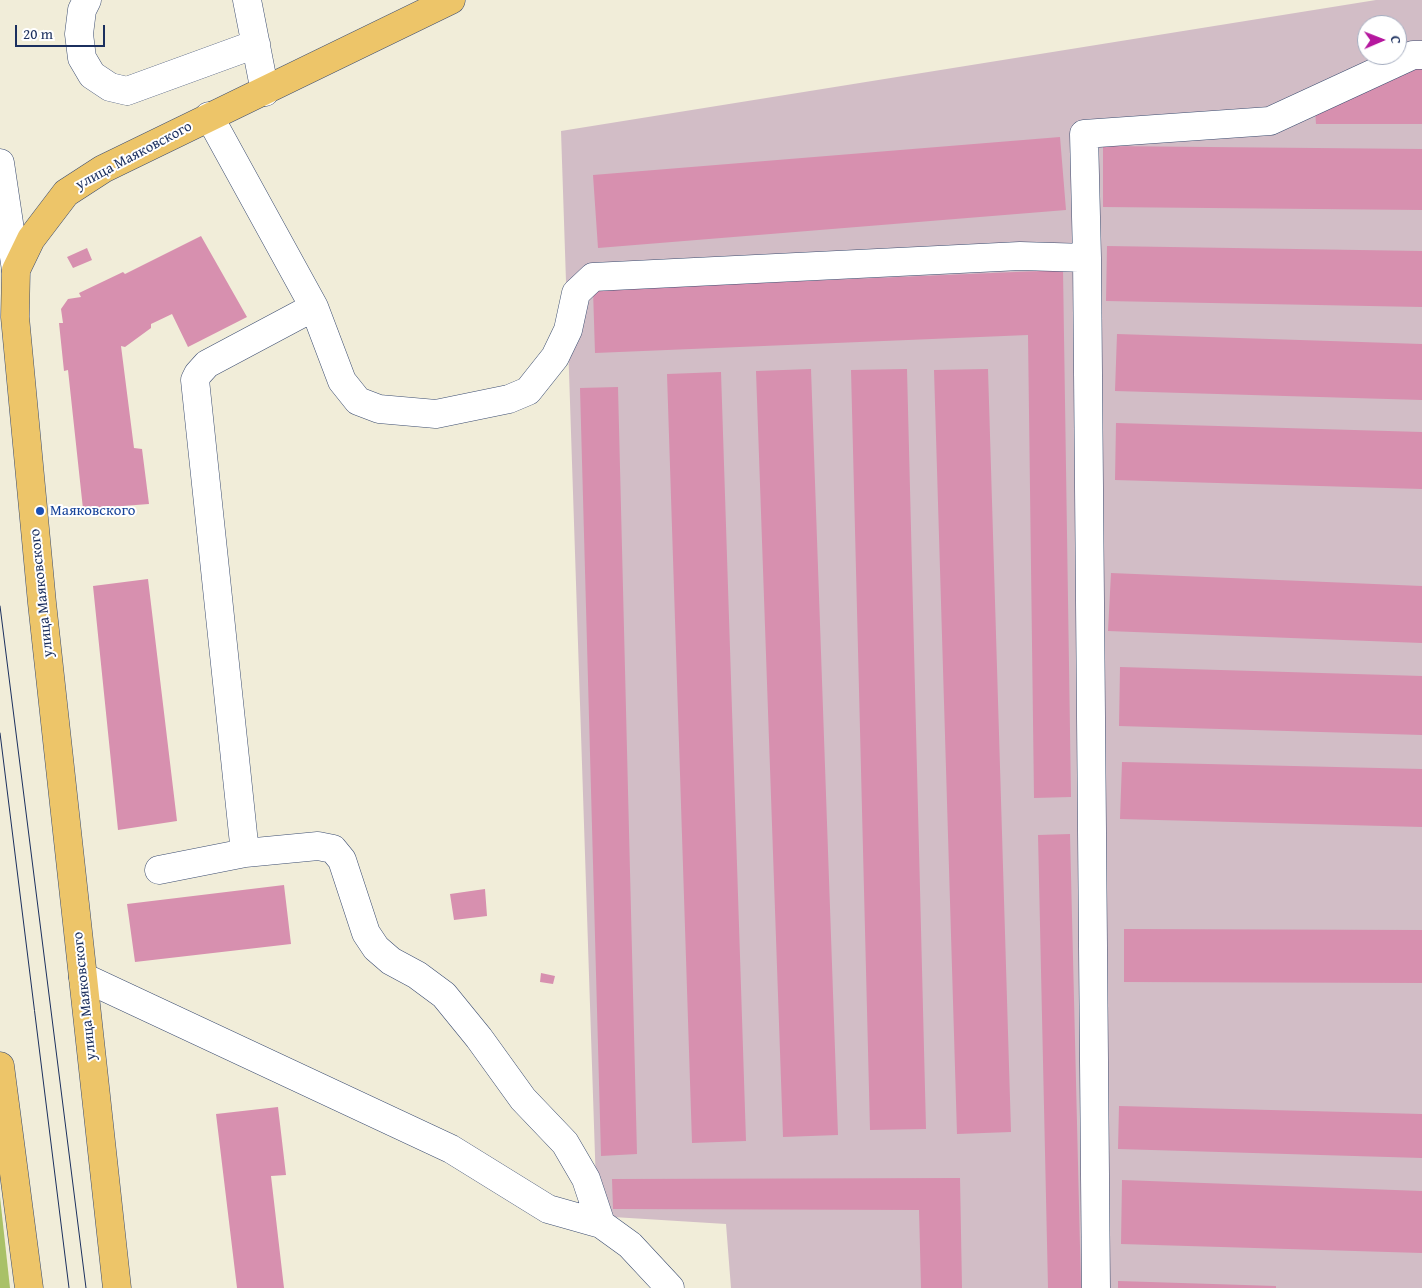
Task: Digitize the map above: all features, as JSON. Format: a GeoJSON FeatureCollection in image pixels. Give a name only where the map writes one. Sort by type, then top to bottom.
{"type":"FeatureCollection","features":[{"type":"Feature","properties":{"kind":"main road","name":"улица Маяковского"},"geometry":{"type":"LineString","coordinates":[[117,1288],[44,613],[15,317],[16,270],[30,239],[66,193],[104,169],[209,116],[266,92],[451,0]]}},
{"type":"Feature","properties":{"kind":"main road"},"geometry":{"type":"LineString","coordinates":[[0,1066],[29,1288]]}},
{"type":"Feature","properties":{"kind":"lane"},"geometry":{"type":"LineString","coordinates":[[87,0],[82,10],[79,34],[82,58],[92,75],[110,87],[127,91],[256,44]]}},
{"type":"Feature","properties":{"kind":"lane"},"geometry":{"type":"LineString","coordinates":[[247,0],[266,92]]}},
{"type":"Feature","properties":{"kind":"lane"},"geometry":{"type":"LineString","coordinates":[[1096,1288],[1087,258],[1084,134],[1270,120],[1413,55],[1422,55]]}},
{"type":"Feature","properties":{"kind":"lane"},"geometry":{"type":"LineString","coordinates":[[209,116],[314,308],[342,381],[358,401],[379,409],[436,414],[509,399],[528,391],[555,357],[568,330],[576,293],[593,277],[1020,256],[1087,258]]}},
{"type":"Feature","properties":{"kind":"lane"},"geometry":{"type":"LineString","coordinates":[[0,164],[16,270]]}},
{"type":"Feature","properties":{"kind":"lane"},"geometry":{"type":"LineString","coordinates":[[245,853],[195,380],[207,364],[314,308]]}},
{"type":"Feature","properties":{"kind":"lane"},"geometry":{"type":"LineString","coordinates":[[158,870],[245,853],[318,846],[326,846],[338,854],[366,933],[376,948],[391,961],[418,975],[444,995],[479,1038],[523,1099],[565,1143],[586,1179],[601,1224]]}},
{"type":"Feature","properties":{"kind":"lane"},"geometry":{"type":"LineString","coordinates":[[83,977],[451,1149],[548,1209],[601,1224],[630,1245],[670,1288]]}},
{"type":"Feature","properties":{"kind":"shaded area"},"geometry":{"type":"Polygon","coordinates":[[[1376,0],[1422,0],[1422,1288],[731,1288],[726,1224],[597,1216],[561,131],[1376,0]]]}},
{"type":"Feature","properties":{"kind":"green space"},"geometry":{"type":"Polygon","coordinates":[[[0,1197],[10,1288],[0,1288],[0,1197]]]}},
{"type":"Feature","properties":{"kind":"building"},"geometry":{"type":"Polygon","coordinates":[[[1422,66],[1422,124],[1316,124],[1315,109],[1422,66]]]}},
{"type":"Feature","properties":{"kind":"building"},"geometry":{"type":"Polygon","coordinates":[[[1060,137],[1066,210],[598,248],[593,175],[1060,137]]]}},
{"type":"Feature","properties":{"kind":"building"},"geometry":{"type":"Polygon","coordinates":[[[1103,146],[1422,149],[1422,210],[1103,207],[1103,146]]]}},
{"type":"Feature","properties":{"kind":"building"},"geometry":{"type":"Polygon","coordinates":[[[201,236],[247,317],[188,347],[172,314],[151,324],[151,328],[125,347],[121,346],[134,448],[142,449],[149,504],[83,509],[68,370],[64,371],[59,323],[63,323],[61,309],[68,299],[81,297],[79,293],[123,272],[125,274],[201,236]]]}},
{"type":"Feature","properties":{"kind":"building"},"geometry":{"type":"Polygon","coordinates":[[[1107,246],[1422,251],[1422,307],[1106,301],[1107,246]]]}},
{"type":"Feature","properties":{"kind":"building"},"geometry":{"type":"Polygon","coordinates":[[[87,248],[92,260],[73,268],[67,257],[87,248]]]}},
{"type":"Feature","properties":{"kind":"building"},"geometry":{"type":"Polygon","coordinates":[[[1063,270],[1071,797],[1034,798],[1028,335],[595,353],[593,290],[1063,270]]]}},
{"type":"Feature","properties":{"kind":"building"},"geometry":{"type":"Polygon","coordinates":[[[1117,334],[1422,344],[1422,400],[1115,391],[1117,334]]]}},
{"type":"Feature","properties":{"kind":"building"},"geometry":{"type":"Polygon","coordinates":[[[811,369],[838,1135],[783,1137],[756,371],[811,369]]]}},
{"type":"Feature","properties":{"kind":"building"},"geometry":{"type":"Polygon","coordinates":[[[907,369],[926,1129],[870,1130],[851,370],[907,369]]]}},
{"type":"Feature","properties":{"kind":"building"},"geometry":{"type":"Polygon","coordinates":[[[988,369],[1011,1132],[957,1134],[934,370],[988,369]]]}},
{"type":"Feature","properties":{"kind":"building"},"geometry":{"type":"Polygon","coordinates":[[[721,372],[746,1141],[692,1143],[667,374],[721,372]]]}},
{"type":"Feature","properties":{"kind":"building"},"geometry":{"type":"Polygon","coordinates":[[[618,387],[637,1154],[601,1156],[580,388],[618,387]]]}},
{"type":"Feature","properties":{"kind":"building"},"geometry":{"type":"Polygon","coordinates":[[[1116,423],[1422,432],[1422,489],[1115,480],[1116,423]]]}},
{"type":"Feature","properties":{"kind":"building"},"geometry":{"type":"Polygon","coordinates":[[[1111,573],[1422,586],[1422,643],[1108,631],[1111,573]]]}},
{"type":"Feature","properties":{"kind":"building"},"geometry":{"type":"Polygon","coordinates":[[[148,579],[177,821],[118,830],[93,586],[148,579]]]}},
{"type":"Feature","properties":{"kind":"building"},"geometry":{"type":"Polygon","coordinates":[[[1120,667],[1422,676],[1422,735],[1119,726],[1120,667]]]}},
{"type":"Feature","properties":{"kind":"building"},"geometry":{"type":"Polygon","coordinates":[[[1122,762],[1422,769],[1422,827],[1120,819],[1122,762]]]}},
{"type":"Feature","properties":{"kind":"building"},"geometry":{"type":"Polygon","coordinates":[[[1070,834],[1081,1288],[1048,1288],[1038,835],[1070,834]]]}},
{"type":"Feature","properties":{"kind":"building"},"geometry":{"type":"Polygon","coordinates":[[[284,885],[291,944],[135,962],[127,904],[284,885]]]}},
{"type":"Feature","properties":{"kind":"building"},"geometry":{"type":"Polygon","coordinates":[[[485,889],[487,916],[454,920],[450,894],[485,889]]]}},
{"type":"Feature","properties":{"kind":"building"},"geometry":{"type":"Polygon","coordinates":[[[1124,929],[1422,930],[1422,983],[1124,982],[1124,929]]]}},
{"type":"Feature","properties":{"kind":"building"},"geometry":{"type":"Polygon","coordinates":[[[541,973],[555,976],[553,984],[540,982],[541,973]]]}},
{"type":"Feature","properties":{"kind":"building"},"geometry":{"type":"Polygon","coordinates":[[[1119,1106],[1422,1114],[1422,1158],[1118,1149],[1119,1106]]]}},
{"type":"Feature","properties":{"kind":"building"},"geometry":{"type":"Polygon","coordinates":[[[278,1107],[286,1175],[271,1176],[284,1288],[237,1288],[216,1114],[278,1107]]]}},
{"type":"Feature","properties":{"kind":"building"},"geometry":{"type":"Polygon","coordinates":[[[960,1178],[962,1288],[921,1288],[919,1210],[613,1209],[612,1179],[960,1178]]]}},
{"type":"Feature","properties":{"kind":"building"},"geometry":{"type":"Polygon","coordinates":[[[1122,1180],[1422,1191],[1422,1253],[1121,1244],[1122,1180]]]}},
{"type":"Feature","properties":{"kind":"building"},"geometry":{"type":"Polygon","coordinates":[[[1118,1281],[1276,1286],[1276,1288],[1118,1288],[1118,1281]]]}},
{"type":"Feature","properties":{"kind":"tram line"},"geometry":{"type":"LineString","coordinates":[[0,606],[86,1288]]}},
{"type":"Feature","properties":{"kind":"tram line"},"geometry":{"type":"LineString","coordinates":[[0,733],[69,1288]]}},
{"type":"Feature","properties":{"kind":"place","name":"Маяковского"},"geometry":{"type":"Point","coordinates":[40,511]}}]}
